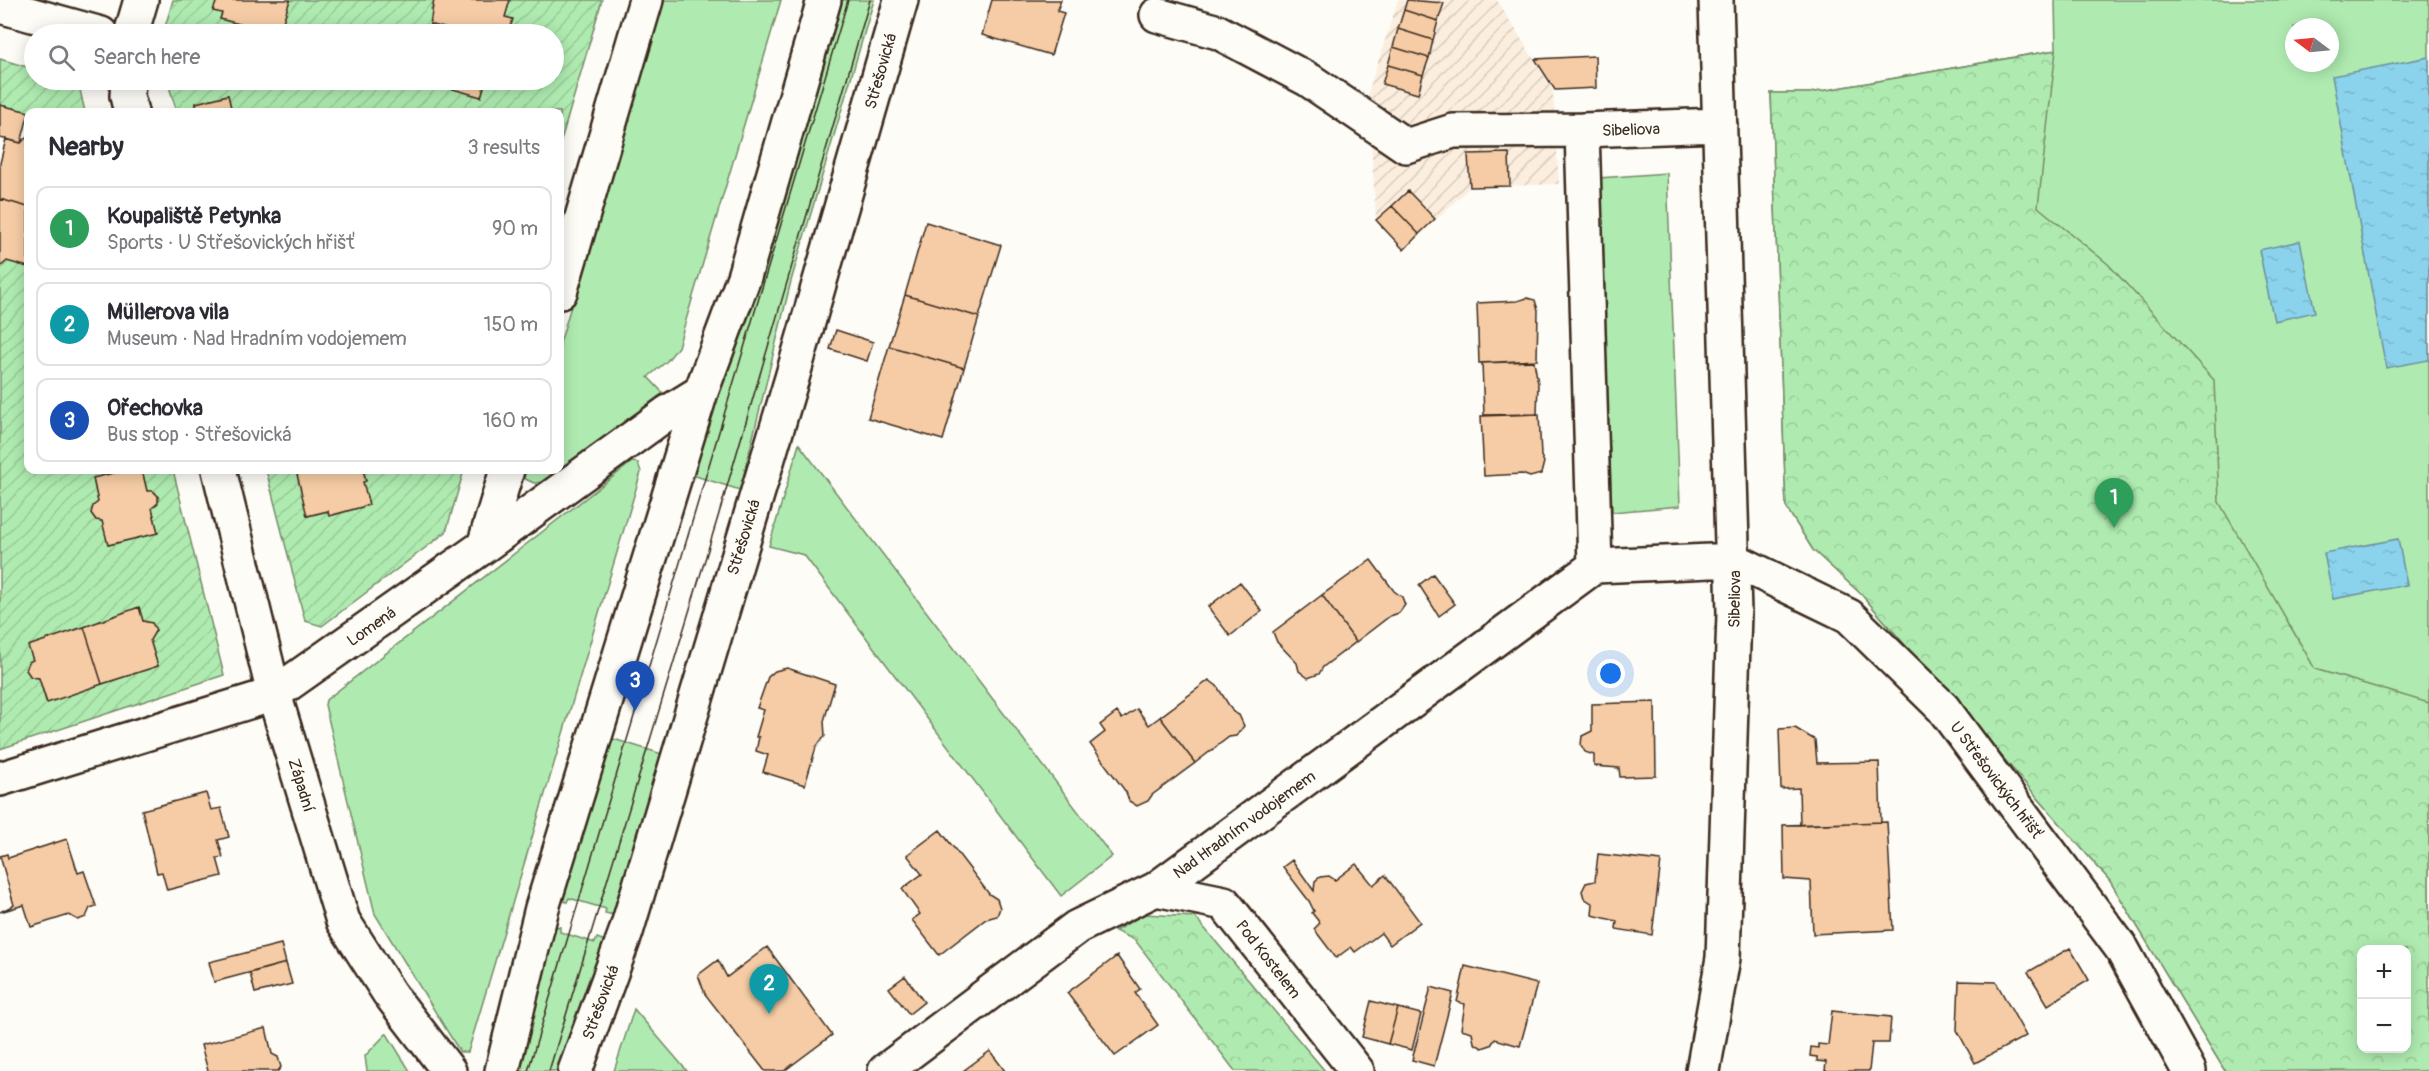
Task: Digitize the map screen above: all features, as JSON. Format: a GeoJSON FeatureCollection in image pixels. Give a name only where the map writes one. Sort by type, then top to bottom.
{"type":"FeatureCollection","features":[{"type":"Feature","properties":{"kind":"street"},"geometry":{"type":"LineString","coordinates":[[134,24],[141,0]]}},
{"type":"Feature","properties":{"kind":"street"},"geometry":{"type":"LineString","coordinates":[[564,278],[646,0]]}},
{"type":"Feature","properties":{"kind":"street"},"geometry":{"type":"LineString","coordinates":[[502,1071],[542,908],[701,392],[744,277],[824,0]]}},
{"type":"Feature","properties":{"kind":"street","name":"Střešovická"},"geometry":{"type":"LineString","coordinates":[[575,1071],[626,932],[792,378],[901,0]]}},
{"type":"Feature","properties":{"kind":"street","name":"Sibeliova"},"geometry":{"type":"LineString","coordinates":[[1703,1071],[1723,958],[1734,560],[1716,0]]}},
{"type":"Feature","properties":{"kind":"street"},"geometry":{"type":"LineString","coordinates":[[0,6],[65,24]]}},
{"type":"Feature","properties":{"kind":"street"},"geometry":{"type":"LineString","coordinates":[[1157,15],[1218,32],[1309,80],[1406,146],[1453,131],[1582,130]]}},
{"type":"Feature","properties":{"kind":"street"},"geometry":{"type":"LineString","coordinates":[[127,90],[130,108]]}},
{"type":"Feature","properties":{"kind":"street","name":"Sibeliova"},"geometry":{"type":"LineString","coordinates":[[1595,566],[1582,130],[1720,125]]}},
{"type":"Feature","properties":{"kind":"street","name":"Lomená"},"geometry":{"type":"LineString","coordinates":[[0,779],[274,694],[667,413],[701,392]]}},
{"type":"Feature","properties":{"kind":"street","name":"Západní"},"geometry":{"type":"LineString","coordinates":[[220,474],[274,694],[343,921],[390,993],[450,1071]]}},
{"type":"Feature","properties":{"kind":"street"},"geometry":{"type":"LineString","coordinates":[[484,546],[506,474]]}},
{"type":"Feature","properties":{"kind":"street"},"geometry":{"type":"LineString","coordinates":[[1595,566],[1734,560]]}},
{"type":"Feature","properties":{"kind":"street","name":"U Střešovických hřišť"},"geometry":{"type":"LineString","coordinates":[[1734,560],[1849,616],[1943,708],[2122,949],[2189,1071]]}},
{"type":"Feature","properties":{"kind":"street","name":"Nad Hradním vodojemem"},"geometry":{"type":"LineString","coordinates":[[885,1071],[1077,927],[1156,889],[1595,566]]}},
{"type":"Feature","properties":{"kind":"street","name":"Pod Kostelem"},"geometry":{"type":"LineString","coordinates":[[1156,889],[1224,903],[1357,1071]]}},
{"type":"Feature","properties":{"kind":"shaded area"},"geometry":{"type":"Polygon","coordinates":[[[1398,0],[1497,0],[1553,90],[1559,184],[1470,187],[1404,250],[1376,220],[1368,93],[1398,0]]]}},
{"type":"Feature","properties":{"kind":"green space"},"geometry":{"type":"Polygon","coordinates":[[[173,0],[217,0],[213,11],[222,13],[220,19],[237,24],[166,24],[173,0]]]}},
{"type":"Feature","properties":{"kind":"green space"},"geometry":{"type":"Polygon","coordinates":[[[290,0],[434,0],[430,24],[282,24],[290,0]]]}},
{"type":"Feature","properties":{"kind":"green space"},"geometry":{"type":"Polygon","coordinates":[[[510,0],[602,0],[564,130],[564,108],[231,108],[228,95],[196,103],[197,108],[176,108],[170,90],[460,90],[481,96],[483,90],[564,90],[564,24],[511,24],[512,19],[505,17],[510,0]]]}},
{"type":"Feature","properties":{"kind":"green space"},"geometry":{"type":"Polygon","coordinates":[[[662,0],[781,0],[678,347],[667,361],[648,377],[663,393],[564,466],[564,330],[662,0]]]}},
{"type":"Feature","properties":{"kind":"green space"},"geometry":{"type":"Polygon","coordinates":[[[835,0],[874,0],[791,281],[740,490],[686,473],[835,0]]]}},
{"type":"Feature","properties":{"kind":"green space"},"geometry":{"type":"Polygon","coordinates":[[[2055,0],[2429,0],[2429,962],[2411,953],[2411,945],[2357,945],[2357,954],[2225,1071],[2110,881],[1861,594],[1813,550],[1786,507],[1771,93],[1810,93],[2056,50],[2055,0]]]}},
{"type":"Feature","properties":{"kind":"green space"},"geometry":{"type":"Polygon","coordinates":[[[2056,50],[2038,207],[2108,264],[2214,380],[2219,502],[2315,669],[2429,703],[2429,1071],[2225,1071],[2110,881],[1861,594],[1813,550],[1786,507],[1771,93],[1810,93],[2056,50]]]}},
{"type":"Feature","properties":{"kind":"green space"},"geometry":{"type":"Polygon","coordinates":[[[0,59],[24,66],[24,90],[80,90],[84,108],[24,108],[24,111],[0,105],[0,59]]]}},
{"type":"Feature","properties":{"kind":"green space"},"geometry":{"type":"Polygon","coordinates":[[[1667,173],[1680,506],[1612,512],[1599,178],[1667,173]]]}},
{"type":"Feature","properties":{"kind":"green space"},"geometry":{"type":"Polygon","coordinates":[[[7,261],[24,266],[24,474],[110,474],[93,478],[98,502],[93,506],[91,513],[96,520],[102,521],[109,545],[158,533],[152,508],[159,499],[155,492],[147,491],[143,474],[174,474],[224,675],[0,749],[0,267],[7,261]],[[139,608],[29,646],[33,660],[26,670],[31,677],[39,678],[46,702],[158,666],[150,640],[156,630],[152,623],[143,621],[139,608]]]}},
{"type":"Feature","properties":{"kind":"green space"},"geometry":{"type":"Polygon","coordinates":[[[799,444],[1112,856],[1061,896],[804,555],[769,546],[799,444]]]}},
{"type":"Feature","properties":{"kind":"green space"},"geometry":{"type":"Polygon","coordinates":[[[632,462],[638,463],[641,472],[468,1052],[460,1052],[375,914],[325,705],[326,700],[632,462]]]}},
{"type":"Feature","properties":{"kind":"green space"},"geometry":{"type":"Polygon","coordinates":[[[267,474],[297,474],[308,516],[328,511],[330,516],[369,505],[363,482],[366,480],[364,474],[463,474],[446,532],[322,626],[305,621],[267,474]]]}},
{"type":"Feature","properties":{"kind":"green space"},"geometry":{"type":"Polygon","coordinates":[[[522,474],[554,474],[543,482],[534,483],[523,478],[522,474]]]}},
{"type":"Feature","properties":{"kind":"green space"},"geometry":{"type":"Polygon","coordinates":[[[607,737],[662,754],[614,915],[605,913],[606,909],[569,898],[567,902],[557,899],[607,737]]]}},
{"type":"Feature","properties":{"kind":"green space"},"geometry":{"type":"Polygon","coordinates":[[[1144,914],[1195,917],[1325,1071],[1235,1071],[1135,940],[1115,931],[1144,914]]]}},
{"type":"Feature","properties":{"kind":"green space"},"geometry":{"type":"Polygon","coordinates":[[[549,925],[560,927],[560,932],[595,943],[597,938],[608,942],[560,1071],[515,1071],[549,925]]]}},
{"type":"Feature","properties":{"kind":"green space"},"geometry":{"type":"Polygon","coordinates":[[[634,1009],[687,1071],[614,1071],[634,1009]]]}},
{"type":"Feature","properties":{"kind":"green space"},"geometry":{"type":"Polygon","coordinates":[[[386,1034],[410,1071],[367,1071],[365,1056],[386,1034]]]}},
{"type":"Feature","properties":{"kind":"water"},"geometry":{"type":"Polygon","coordinates":[[[2429,57],[2429,360],[2386,368],[2332,76],[2429,57]]]}},
{"type":"Feature","properties":{"kind":"water"},"geometry":{"type":"Polygon","coordinates":[[[2300,241],[2315,312],[2274,321],[2259,250],[2300,241]]]}},
{"type":"Feature","properties":{"kind":"water"},"geometry":{"type":"Polygon","coordinates":[[[2398,539],[2407,585],[2333,599],[2324,553],[2398,539]]]}},
{"type":"Feature","properties":{"kind":"building"},"geometry":{"type":"Polygon","coordinates":[[[217,0],[290,0],[282,24],[240,24],[220,19],[222,13],[213,11],[217,0]]]}},
{"type":"Feature","properties":{"kind":"building"},"geometry":{"type":"Polygon","coordinates":[[[434,0],[510,0],[505,17],[513,19],[511,24],[430,24],[434,0]]]}},
{"type":"Feature","properties":{"kind":"building"},"geometry":{"type":"Polygon","coordinates":[[[992,0],[1061,0],[1057,11],[1064,13],[1051,55],[982,35],[992,0]]]}},
{"type":"Feature","properties":{"kind":"building"},"geometry":{"type":"Polygon","coordinates":[[[1407,0],[1444,3],[1438,21],[1404,10],[1407,0]]]}},
{"type":"Feature","properties":{"kind":"building"},"geometry":{"type":"Polygon","coordinates":[[[1404,10],[1438,21],[1433,40],[1398,29],[1404,10]]]}},
{"type":"Feature","properties":{"kind":"building"},"geometry":{"type":"Polygon","coordinates":[[[1398,29],[1433,40],[1429,58],[1393,47],[1398,29]]]}},
{"type":"Feature","properties":{"kind":"building"},"geometry":{"type":"Polygon","coordinates":[[[1393,47],[1429,58],[1423,75],[1388,65],[1393,47]]]}},
{"type":"Feature","properties":{"kind":"building"},"geometry":{"type":"Polygon","coordinates":[[[1595,56],[1596,88],[1555,90],[1535,59],[1595,56]]]}},
{"type":"Feature","properties":{"kind":"building"},"geometry":{"type":"Polygon","coordinates":[[[1388,65],[1423,75],[1418,94],[1382,84],[1388,65]]]}},
{"type":"Feature","properties":{"kind":"building"},"geometry":{"type":"Polygon","coordinates":[[[456,90],[483,90],[481,97],[456,90]]]}},
{"type":"Feature","properties":{"kind":"building"},"geometry":{"type":"Polygon","coordinates":[[[228,95],[231,108],[197,108],[196,103],[228,95]]]}},
{"type":"Feature","properties":{"kind":"building"},"geometry":{"type":"Polygon","coordinates":[[[0,105],[24,111],[24,131],[21,143],[0,138],[0,105]]]}},
{"type":"Feature","properties":{"kind":"building"},"geometry":{"type":"Polygon","coordinates":[[[6,139],[21,143],[24,140],[24,206],[0,199],[0,163],[6,139]]]}},
{"type":"Feature","properties":{"kind":"building"},"geometry":{"type":"Polygon","coordinates":[[[1509,153],[1510,186],[1470,187],[1468,154],[1509,153]]]}},
{"type":"Feature","properties":{"kind":"building"},"geometry":{"type":"Polygon","coordinates":[[[1408,191],[1435,219],[1419,234],[1392,206],[1408,191]]]}},
{"type":"Feature","properties":{"kind":"building"},"geometry":{"type":"Polygon","coordinates":[[[0,199],[24,206],[24,266],[7,261],[0,267],[0,199]]]}},
{"type":"Feature","properties":{"kind":"building"},"geometry":{"type":"Polygon","coordinates":[[[1392,206],[1419,234],[1404,250],[1376,220],[1392,206]]]}},
{"type":"Feature","properties":{"kind":"building"},"geometry":{"type":"Polygon","coordinates":[[[926,222],[1001,245],[979,317],[905,295],[926,222]]]}},
{"type":"Feature","properties":{"kind":"building"},"geometry":{"type":"Polygon","coordinates":[[[905,295],[979,317],[964,368],[889,346],[905,295]]]}},
{"type":"Feature","properties":{"kind":"building"},"geometry":{"type":"Polygon","coordinates":[[[1527,298],[1535,300],[1538,310],[1537,360],[1479,363],[1477,303],[1517,301],[1527,298]]]}},
{"type":"Feature","properties":{"kind":"building"},"geometry":{"type":"Polygon","coordinates":[[[836,330],[873,342],[867,361],[830,349],[836,330]]]}},
{"type":"Feature","properties":{"kind":"building"},"geometry":{"type":"Polygon","coordinates":[[[889,346],[964,368],[943,440],[868,418],[889,346]]]}},
{"type":"Feature","properties":{"kind":"building"},"geometry":{"type":"Polygon","coordinates":[[[1534,361],[1538,383],[1537,414],[1484,415],[1482,363],[1534,361]]]}},
{"type":"Feature","properties":{"kind":"building"},"geometry":{"type":"Polygon","coordinates":[[[1539,414],[1541,456],[1544,462],[1541,474],[1530,477],[1522,474],[1484,476],[1481,416],[1539,414]]]}},
{"type":"Feature","properties":{"kind":"building"},"geometry":{"type":"Polygon","coordinates":[[[110,474],[143,474],[147,491],[153,491],[158,496],[158,503],[152,508],[158,533],[108,545],[102,521],[96,520],[91,513],[93,506],[98,502],[93,478],[110,474]]]}},
{"type":"Feature","properties":{"kind":"building"},"geometry":{"type":"Polygon","coordinates":[[[297,474],[364,474],[366,481],[363,482],[369,505],[329,516],[328,511],[307,516],[297,474]]]}},
{"type":"Feature","properties":{"kind":"building"},"geometry":{"type":"Polygon","coordinates":[[[1371,560],[1394,591],[1402,597],[1405,605],[1399,613],[1390,616],[1356,642],[1322,595],[1371,560]]]}},
{"type":"Feature","properties":{"kind":"building"},"geometry":{"type":"Polygon","coordinates":[[[1433,574],[1455,604],[1439,616],[1419,585],[1433,574]]]}},
{"type":"Feature","properties":{"kind":"building"},"geometry":{"type":"Polygon","coordinates":[[[1240,582],[1262,611],[1230,636],[1208,607],[1240,582]]]}},
{"type":"Feature","properties":{"kind":"building"},"geometry":{"type":"Polygon","coordinates":[[[1322,595],[1356,642],[1323,667],[1319,674],[1308,678],[1299,671],[1297,663],[1277,642],[1273,632],[1322,595]]]}},
{"type":"Feature","properties":{"kind":"building"},"geometry":{"type":"Polygon","coordinates":[[[139,607],[143,621],[152,623],[156,630],[150,640],[158,666],[102,684],[84,627],[139,607]]]}},
{"type":"Feature","properties":{"kind":"building"},"geometry":{"type":"Polygon","coordinates":[[[84,627],[102,684],[47,703],[39,678],[31,677],[26,670],[29,662],[33,660],[28,646],[84,627]]]}},
{"type":"Feature","properties":{"kind":"building"},"geometry":{"type":"Polygon","coordinates":[[[787,668],[835,684],[824,721],[825,736],[816,747],[805,785],[763,772],[768,755],[756,751],[759,737],[756,737],[764,710],[757,708],[768,677],[775,671],[787,668]]]}},
{"type":"Feature","properties":{"kind":"building"},"geometry":{"type":"Polygon","coordinates":[[[1209,680],[1217,686],[1233,712],[1239,715],[1244,726],[1236,736],[1229,737],[1195,763],[1160,717],[1209,680]]]}},
{"type":"Feature","properties":{"kind":"building"},"geometry":{"type":"Polygon","coordinates":[[[1655,702],[1656,776],[1620,777],[1619,768],[1594,766],[1594,755],[1585,752],[1581,745],[1582,736],[1592,731],[1592,704],[1655,702]]]}},
{"type":"Feature","properties":{"kind":"building"},"geometry":{"type":"Polygon","coordinates":[[[1137,709],[1149,725],[1160,717],[1195,763],[1152,795],[1148,801],[1137,806],[1129,801],[1126,792],[1090,744],[1105,732],[1100,725],[1117,712],[1122,719],[1137,709]]]}},
{"type":"Feature","properties":{"kind":"building"},"geometry":{"type":"Polygon","coordinates":[[[1795,728],[1815,740],[1817,763],[1879,762],[1881,822],[1800,825],[1799,788],[1781,789],[1779,729],[1795,728]]]}},
{"type":"Feature","properties":{"kind":"building"},"geometry":{"type":"Polygon","coordinates":[[[206,793],[211,810],[221,808],[229,837],[218,840],[223,857],[217,858],[222,876],[167,890],[162,872],[157,873],[142,810],[206,793]]]}},
{"type":"Feature","properties":{"kind":"building"},"geometry":{"type":"Polygon","coordinates":[[[1887,822],[1893,930],[1813,934],[1811,881],[1784,879],[1783,825],[1887,822]]]}},
{"type":"Feature","properties":{"kind":"building"},"geometry":{"type":"Polygon","coordinates":[[[940,830],[989,894],[997,899],[1000,908],[997,916],[986,919],[939,955],[912,920],[920,914],[902,889],[922,874],[907,855],[940,830]]]}},
{"type":"Feature","properties":{"kind":"building"},"geometry":{"type":"Polygon","coordinates":[[[67,839],[78,873],[84,871],[96,906],[90,908],[86,917],[78,920],[69,915],[31,927],[24,905],[0,912],[14,905],[0,856],[7,854],[8,858],[67,839]]]}},
{"type":"Feature","properties":{"kind":"building"},"geometry":{"type":"Polygon","coordinates":[[[1598,854],[1661,861],[1652,935],[1616,929],[1617,921],[1592,915],[1593,904],[1584,898],[1582,891],[1586,883],[1595,881],[1598,854]]]}},
{"type":"Feature","properties":{"kind":"building"},"geometry":{"type":"Polygon","coordinates":[[[1292,860],[1314,891],[1315,881],[1320,877],[1329,876],[1335,880],[1356,864],[1373,885],[1385,875],[1420,922],[1390,945],[1381,933],[1355,952],[1351,947],[1336,958],[1314,929],[1320,923],[1312,913],[1314,911],[1309,901],[1283,867],[1292,860]]]}},
{"type":"Feature","properties":{"kind":"building"},"geometry":{"type":"Polygon","coordinates":[[[281,944],[286,963],[214,982],[209,962],[281,944]]]}},
{"type":"Feature","properties":{"kind":"building"},"geometry":{"type":"Polygon","coordinates":[[[767,947],[832,1035],[784,1071],[765,1071],[705,994],[698,975],[718,960],[727,977],[767,947]]]}},
{"type":"Feature","properties":{"kind":"building"},"geometry":{"type":"Polygon","coordinates":[[[2070,948],[2089,980],[2048,1005],[2028,972],[2070,948]]]}},
{"type":"Feature","properties":{"kind":"building"},"geometry":{"type":"Polygon","coordinates":[[[1117,956],[1140,989],[1135,993],[1158,1025],[1115,1056],[1067,993],[1117,956]]]}},
{"type":"Feature","properties":{"kind":"building"},"geometry":{"type":"Polygon","coordinates":[[[286,963],[292,984],[255,993],[250,973],[286,963]]]}},
{"type":"Feature","properties":{"kind":"building"},"geometry":{"type":"Polygon","coordinates":[[[1465,966],[1537,984],[1520,1046],[1495,1039],[1491,1045],[1482,1048],[1474,1043],[1472,1032],[1461,1029],[1465,1004],[1457,1002],[1465,966]]]}},
{"type":"Feature","properties":{"kind":"building"},"geometry":{"type":"Polygon","coordinates":[[[905,976],[924,1002],[909,1014],[889,988],[905,976]]]}},
{"type":"Feature","properties":{"kind":"building"},"geometry":{"type":"Polygon","coordinates":[[[1959,981],[1996,982],[2026,1036],[1975,1063],[1957,1030],[1959,981]]]}},
{"type":"Feature","properties":{"kind":"building"},"geometry":{"type":"Polygon","coordinates":[[[1431,987],[1453,993],[1434,1066],[1412,1060],[1431,987]]]}},
{"type":"Feature","properties":{"kind":"building"},"geometry":{"type":"Polygon","coordinates":[[[1371,1001],[1398,1008],[1388,1044],[1362,1037],[1371,1001]]]}},
{"type":"Feature","properties":{"kind":"building"},"geometry":{"type":"Polygon","coordinates":[[[1398,1008],[1421,1014],[1412,1050],[1388,1044],[1398,1008]]]}},
{"type":"Feature","properties":{"kind":"building"},"geometry":{"type":"Polygon","coordinates":[[[1832,1011],[1891,1017],[1889,1043],[1872,1043],[1869,1071],[1825,1071],[1826,1062],[1817,1061],[1817,1057],[1810,1056],[1811,1047],[1818,1048],[1818,1044],[1828,1045],[1832,1011]]]}},
{"type":"Feature","properties":{"kind":"building"},"geometry":{"type":"Polygon","coordinates":[[[266,1028],[272,1054],[278,1057],[281,1067],[278,1071],[208,1071],[201,1045],[266,1028]]]}},
{"type":"Feature","properties":{"kind":"building"},"geometry":{"type":"Polygon","coordinates":[[[990,1051],[1005,1071],[963,1071],[990,1051]]]}},
{"type":"Feature","properties":{"kind":"tram line"},"geometry":{"type":"LineString","coordinates":[[528,1071],[848,0]]}},
{"type":"Feature","properties":{"kind":"tram line"},"geometry":{"type":"LineString","coordinates":[[549,1071],[718,517],[870,0]]}},
{"type":"Feature","properties":{"kind":"place","name":"Koupaliště Petynka"},"geometry":{"type":"Point","coordinates":[2114,528]}},
{"type":"Feature","properties":{"kind":"place","name":"Ořechovka"},"geometry":{"type":"Point","coordinates":[635,711]}},
{"type":"Feature","properties":{"kind":"place","name":"Müllerova vila"},"geometry":{"type":"Point","coordinates":[769,1014]}}]}
